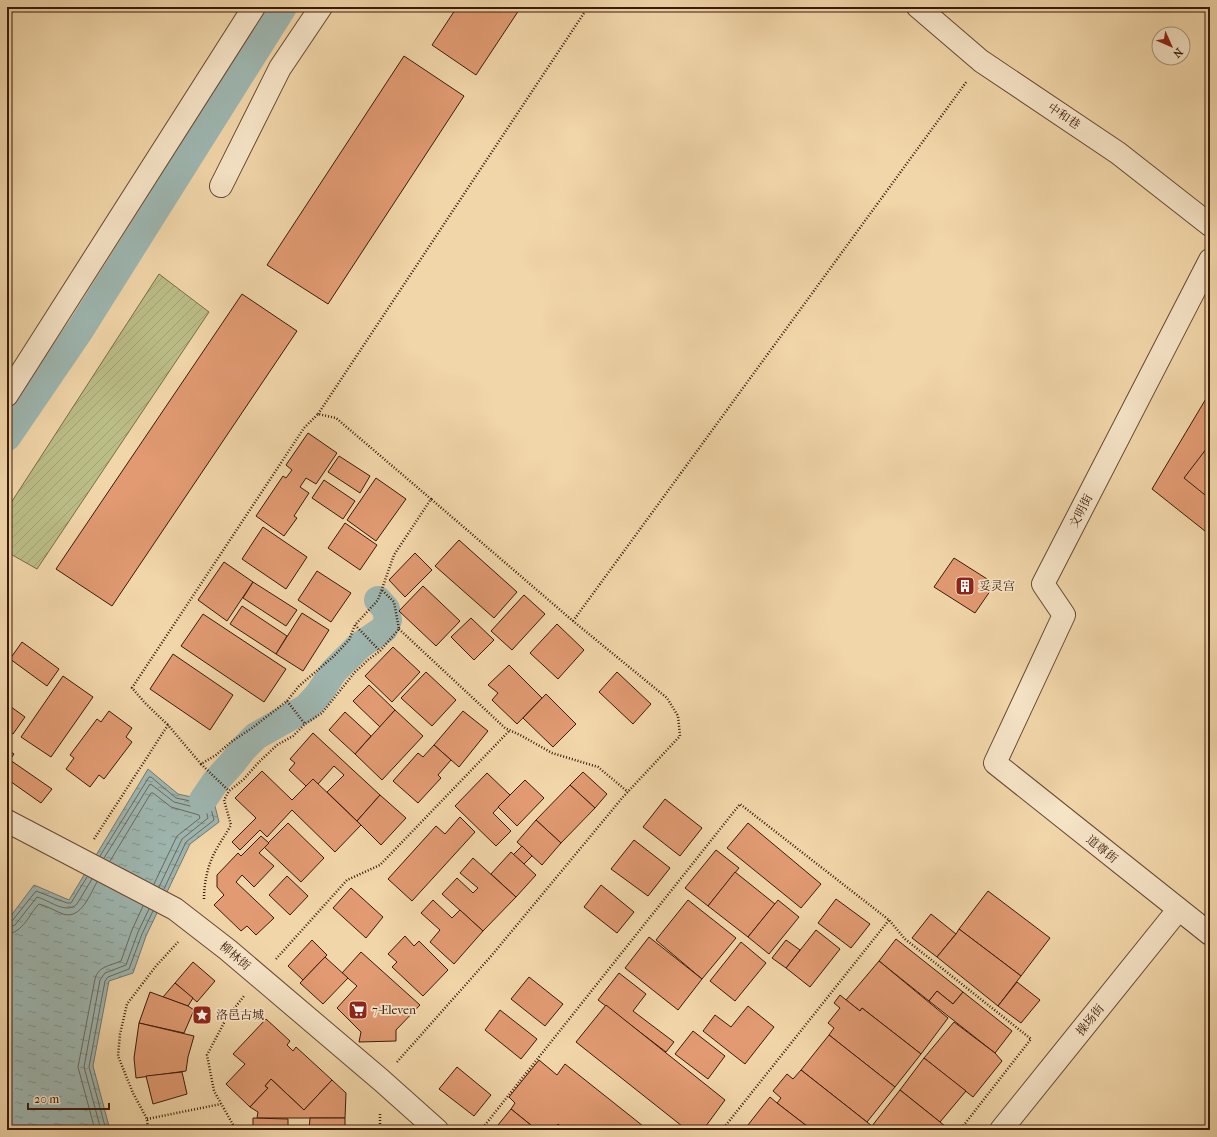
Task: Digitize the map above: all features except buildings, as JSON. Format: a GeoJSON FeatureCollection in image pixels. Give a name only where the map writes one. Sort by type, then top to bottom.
{"type":"FeatureCollection","features":[{"type":"Feature","properties":{"kind":"street"},"geometry":{"type":"LineString","coordinates":[[7,395],[254,7]]}},
{"type":"Feature","properties":{"kind":"street"},"geometry":{"type":"LineString","coordinates":[[221,186],[280,68],[321,7]]}},
{"type":"Feature","properties":{"kind":"street","name":"中和巷"},"geometry":{"type":"LineString","coordinates":[[918,7],[981,61],[1118,153],[1210,225]]}},
{"type":"Feature","properties":{"kind":"street","name":"文明街"},"geometry":{"type":"LineString","coordinates":[[995,763],[1064,615],[1044,584],[1210,260]]}},
{"type":"Feature","properties":{"kind":"street","name":"道尊街"},"geometry":{"type":"LineString","coordinates":[[995,763],[1210,934]]}},
{"type":"Feature","properties":{"kind":"street","name":"柳林街"},"geometry":{"type":"LineString","coordinates":[[7,821],[175,909],[259,977],[381,1080],[437,1130]]}},
{"type":"Feature","properties":{"kind":"street","name":"操场街"},"geometry":{"type":"LineString","coordinates":[[1001,1130],[1178,910]]}},
{"type":"Feature","properties":{"kind":"path"},"geometry":{"type":"LineString","coordinates":[[229,791],[201,764],[168,725],[132,688],[304,428],[318,414],[588,7]]}},
{"type":"Feature","properties":{"kind":"path"},"geometry":{"type":"LineString","coordinates":[[574,621],[981,61]]}},
{"type":"Feature","properties":{"kind":"path"},"geometry":{"type":"LineString","coordinates":[[318,414],[336,418],[574,621],[667,698],[678,716],[680,736],[628,792],[492,955],[381,1080]]}},
{"type":"Feature","properties":{"kind":"path"},"geometry":{"type":"LineString","coordinates":[[201,764],[216,755],[231,742],[287,701],[299,686],[334,656],[349,640],[355,625],[378,600],[394,555],[431,499]]}},
{"type":"Feature","properties":{"kind":"path"},"geometry":{"type":"LineString","coordinates":[[382,590],[394,602],[398,629],[505,728],[552,753],[598,767],[628,792]]}},
{"type":"Feature","properties":{"kind":"path"},"geometry":{"type":"LineString","coordinates":[[355,625],[380,651]]}},
{"type":"Feature","properties":{"kind":"path"},"geometry":{"type":"LineString","coordinates":[[148,1130],[147,1119],[133,1093],[118,1056],[120,1034],[127,1004],[156,966],[199,928],[209,866],[216,850],[231,825],[224,800],[229,791],[244,779],[277,745],[294,736],[305,724],[322,713],[356,672],[369,659],[380,651],[398,629]]}},
{"type":"Feature","properties":{"kind":"path"},"geometry":{"type":"LineString","coordinates":[[287,701],[305,724]]}},
{"type":"Feature","properties":{"kind":"path"},"geometry":{"type":"LineString","coordinates":[[81,860],[168,725]]}},
{"type":"Feature","properties":{"kind":"path"},"geometry":{"type":"LineString","coordinates":[[236,1130],[214,1091],[207,1055],[226,1019],[259,977],[347,880],[380,865],[510,730]]}},
{"type":"Feature","properties":{"kind":"path"},"geometry":{"type":"LineString","coordinates":[[481,1130],[740,804],[889,920],[905,939],[1031,1039],[960,1130]]}},
{"type":"Feature","properties":{"kind":"path"},"geometry":{"type":"LineString","coordinates":[[722,1130],[889,920]]}},
{"type":"Feature","properties":{"kind":"path"},"geometry":{"type":"LineString","coordinates":[[147,1119],[221,1104]]}},
{"type":"Feature","properties":{"kind":"green space"},"geometry":{"type":"Polygon","coordinates":[[[159,274],[209,312],[37,569],[7,552],[7,509],[159,274]]]}},
{"type":"Feature","properties":{"kind":"water"},"geometry":{"type":"Polygon","coordinates":[[[148,769],[178,794],[214,802],[219,822],[190,844],[146,936],[133,973],[109,981],[93,1066],[110,1130],[7,1130],[7,921],[34,885],[69,900],[148,769]]]}},
{"type":"Feature","properties":{"kind":"waterway"},"geometry":{"type":"LineString","coordinates":[[7,437],[80,330],[283,7]]}},
{"type":"Feature","properties":{"kind":"waterway"},"geometry":{"type":"LineString","coordinates":[[203,800],[216,781],[256,736],[306,708],[318,695],[334,671],[359,646],[384,629],[388,620],[386,609],[378,600]]}},
{"type":"Feature","properties":{"kind":"place","name":"妥灵宫"},"geometry":{"type":"Point","coordinates":[965,586]}},
{"type":"Feature","properties":{"kind":"place","name":"7-Eleven"},"geometry":{"type":"Point","coordinates":[358,1010]}},
{"type":"Feature","properties":{"kind":"place","name":"洛邑古城"},"geometry":{"type":"Point","coordinates":[202,1015]}}]}
